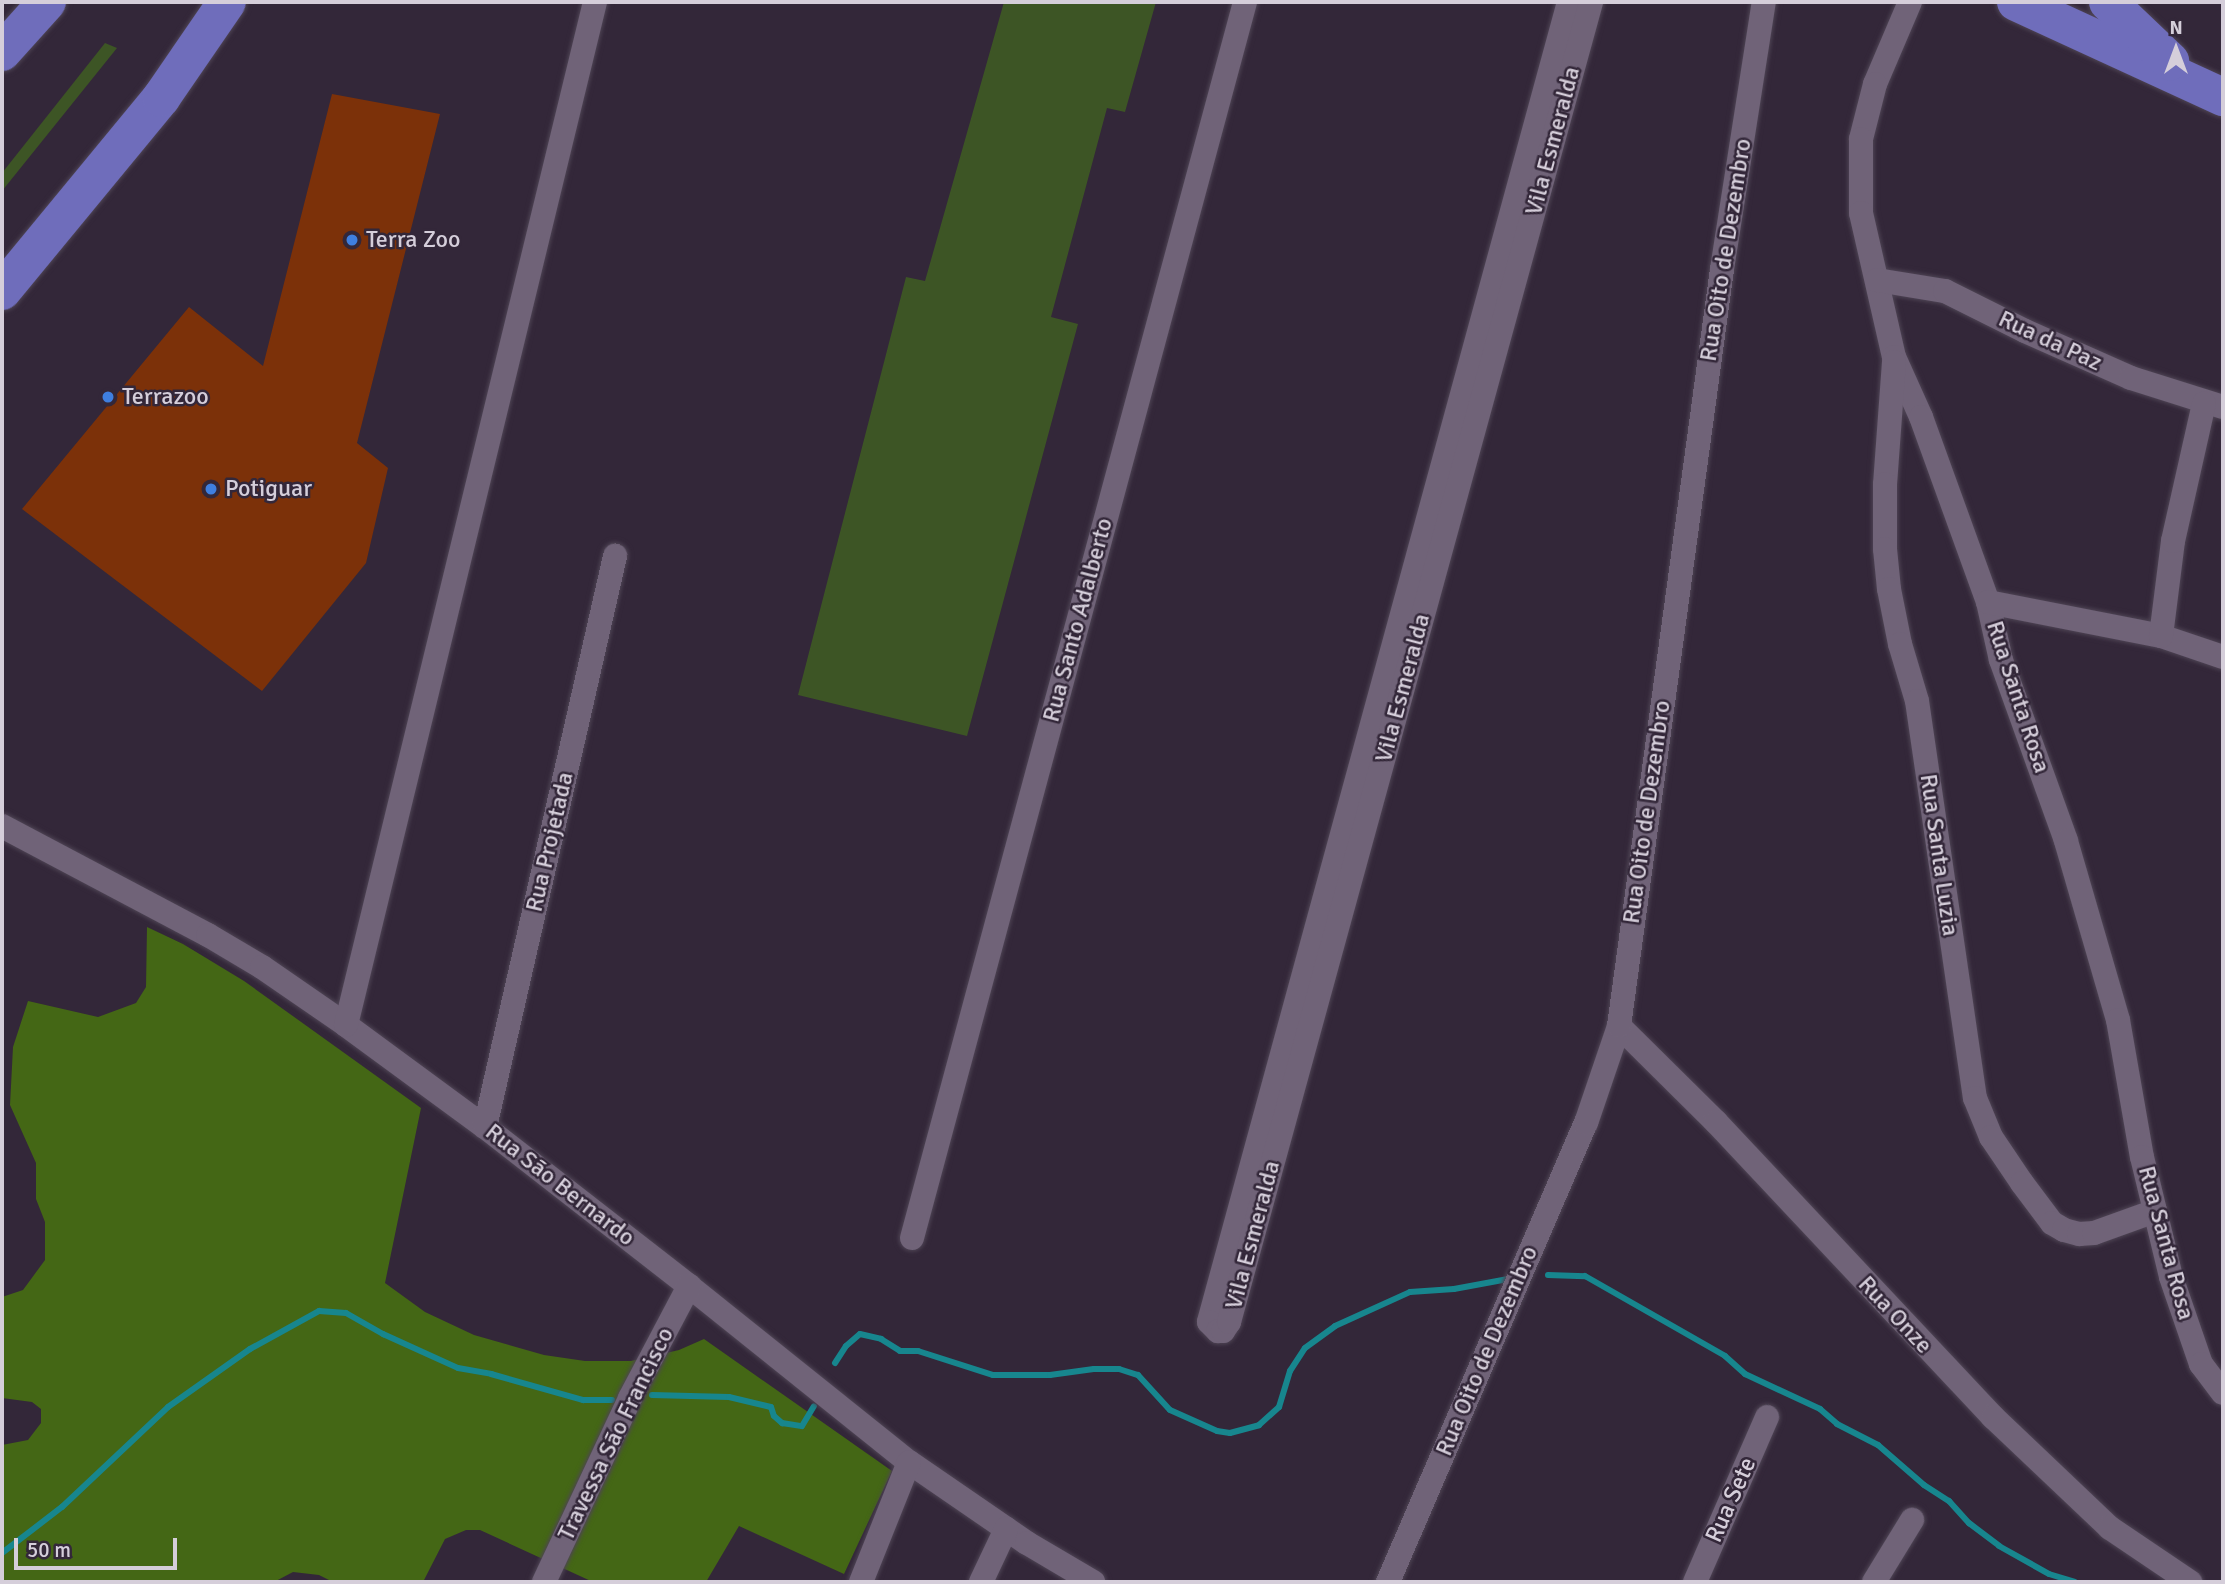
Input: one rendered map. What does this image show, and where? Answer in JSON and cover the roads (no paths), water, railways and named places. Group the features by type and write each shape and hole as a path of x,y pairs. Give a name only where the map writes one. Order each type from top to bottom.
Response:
{"main road":[{"path":"2,52 45,2"},
{"path":"2016,2 2208,90"},
{"path":"2108,2 2208,90"},
{"path":"2,291 161,98 227,6"}],"street":[{"path":"346,1025 566,110 595,2"},
{"name":"Rua Santo Adalberto","path":"912,1238 1245,2"},
{"name":"Vila Esmeralda","path":"1545,132 1569,2"},
{"name":"Vila Esmeralda","path":"1418,598 1209,1322 1218,1331 1223,1331 1229,1322 1418,598 1545,132 1591,2"},
{"name":"Rua Oito de Dezembro","path":"1388,1582 1586,1123 1619,1026 1720,283 1764,2"},
{"name":"Rua Santa Rosa","path":"1910,2 1875,84 1861,139 1861,213 1894,357 1921,417 1989,601 2001,660 2066,841 2118,1020 2142,1157 2171,1278 2202,1364 2223,1393"},
{"name":"Rua da Paz","path":"1877,279 1945,291 2025,331 2120,373 2214,405"},
{"name":"Rua Santa Luzia","path":"1894,357 1885,484 1889,589 1900,644 1917,701 1975,1098 1991,1138 2052,1223 2079,1234 2094,1233 2155,1211"},
{"path":"2161,636 2173,541 2214,405"},
{"name":"Rua Projetada","path":"485,1127 615,556"},
{"path":"1989,601 2161,636 2223,657"},
{"name":"Rua São Bernardo","path":"2,826 208,935 346,1025 485,1127 690,1286 909,1462 1006,1530 1093,1582"},
{"name":"Rua Onze","path":"1619,1026 1716,1122 1993,1418 2110,1528 2190,1582"},
{"name":"Travessa São Francisco","path":"544,1582 630,1398 690,1286"},
{"name":"Rua Sete","path":"1695,1582 1767,1418"},
{"path":"861,1582 909,1462"},
{"path":"1874,1582 1912,1520"},
{"path":"981,1582 1006,1530"}],"waterway":[{"path":"1548,1275 1585,1276 1725,1356 1745,1374 1820,1409 1837,1424 1878,1445 1924,1485 1949,1501 1969,1523 1999,1546 2049,1574 2075,1582"},
{"path":"835,1363 846,1346 860,1334 881,1339 900,1351 918,1351 993,1375 1050,1375 1094,1369 1119,1369 1138,1375 1170,1410 1217,1431 1230,1433 1259,1425 1279,1407 1290,1371 1305,1348 1335,1326 1410,1292 1454,1289 1508,1279"},
{"path":"2,1553 62,1507 168,1407 250,1349 319,1311 346,1313 383,1334 458,1368 491,1374 583,1400 612,1400"},
{"path":"652,1395 729,1397 771,1407 774,1416 782,1423 802,1426 814,1406"}],"place":[{"name":"Terra Zoo","path":"352,240"},
{"name":"Terrazoo","path":"108,397"},
{"name":"Potiguar","path":"211,489"}]}
